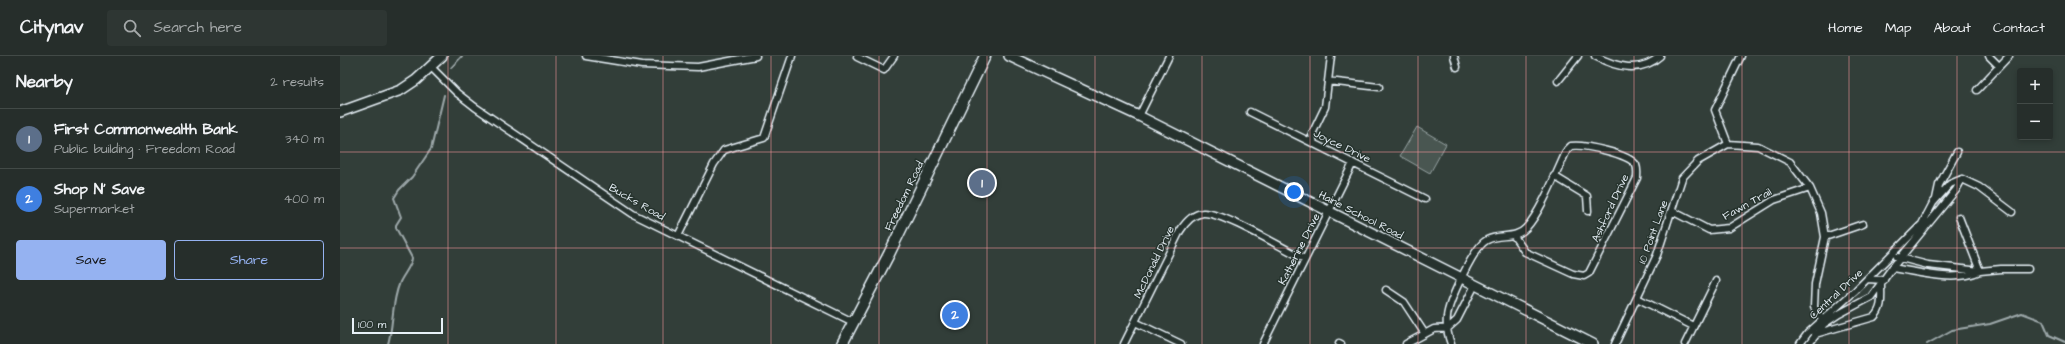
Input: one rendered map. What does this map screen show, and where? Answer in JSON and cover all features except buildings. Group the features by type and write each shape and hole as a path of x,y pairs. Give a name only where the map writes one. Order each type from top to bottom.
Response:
{"main road":[{"name":"Freedom Road","path":"842,344 889,254 985,56"}],"street":[{"path":"340,112 401,90 416,80 442,56"},
{"path":"586,56 642,65 698,67 756,56"},
{"path":"678,236 714,164 724,150 764,138 792,56"},
{"path":"857,57 884,70 894,56"},
{"name":"Haine School Road","path":"1009,56 1139,116 1593,344"},
{"path":"1139,116 1169,56"},
{"path":"1314,144 1312,134 1325,107 1331,56"},
{"path":"1454,56 1457,67"},
{"path":"1558,81 1578,56"},
{"path":"1595,56 1622,67 1630,68 1643,66 1660,56"},
{"path":"1742,56 1715,110 1728,144 1758,146 1790,162 1810,188 1821,213 1825,237 1815,284 1814,307 1823,322"},
{"path":"1989,56 1999,66"},
{"path":"1977,90 2009,56"},
{"name":"Bucks Road","path":"431,67 457,93 475,107 633,214 853,322"},
{"path":"1328,81 1379,87"},
{"name":"Joyce Drive","path":"1250,112 1425,199"},
{"name":"10 Point Lane","path":"1615,344 1657,256 1682,178 1698,161 1728,144"},
{"name":"Ashford Drive","path":"1576,145 1623,156 1636,165 1638,171 1637,178 1593,268 1584,276 1573,274 1525,252 1514,236 1522,232 1530,222 1567,150 1571,146 1576,145"},
{"name":"Central Drive","path":"1938,211 1936,200 1939,185 1957,152"},
{"name":"Katherine Drive","path":"1263,344 1353,163"},
{"path":"1554,176 1587,196 1588,211"},
{"path":"1962,179 1979,187 2012,212"},
{"name":"Central Drive","path":"1800,344 1808,333 1823,322 1925,221 1936,200 1950,184 1962,179"},
{"name":"Central Drive","path":"1809,344 1823,322 1871,297 1901,256 1962,179"},
{"name":"Fawn Trail","path":"1672,211 1709,230 1729,228 1774,200 1810,188"},
{"name":"McDonald Drive","path":"1124,344 1182,226 1199,214 1210,214 1223,218 1304,259"},
{"path":"1959,217 1980,271"},
{"path":"1825,237 1863,224"},
{"path":"1451,344 1447,316 1461,278 1473,254 1481,244 1494,237 1514,236"},
{"path":"1887,259 1901,256 1928,265 1980,271 2028,269"},
{"path":"1892,268 1959,277 1970,276 1980,271"},
{"path":"1867,279 1882,283"},
{"path":"1684,344 1716,281"},
{"name":"Central Drive","path":"1815,334 1874,317 1879,313 1881,307 1882,283"},
{"path":"1406,344 1434,329 1448,328 1457,320 1475,285"},
{"path":"1386,290 1404,302 1425,334"},
{"path":"1636,298 1693,326"},
{"path":"1135,322 1181,344"}],"shaded area":[{"path":"1417,127 1446,144 1430,173 1400,156"}],"waterway":[{"path":"451,68 462,56"},
{"path":"388,344 397,290 401,279 411,264 412,258 396,228 396,225 401,217 394,198 399,190 412,177 431,149 444,95"},
{"path":"1927,344 1952,330 1990,324 2022,313 2043,321 2049,335 2065,342"}],"place":[{"name":"First Commonwealth Bank","path":"982,183"},
{"name":"Shop N' Save","path":"955,315"}]}
